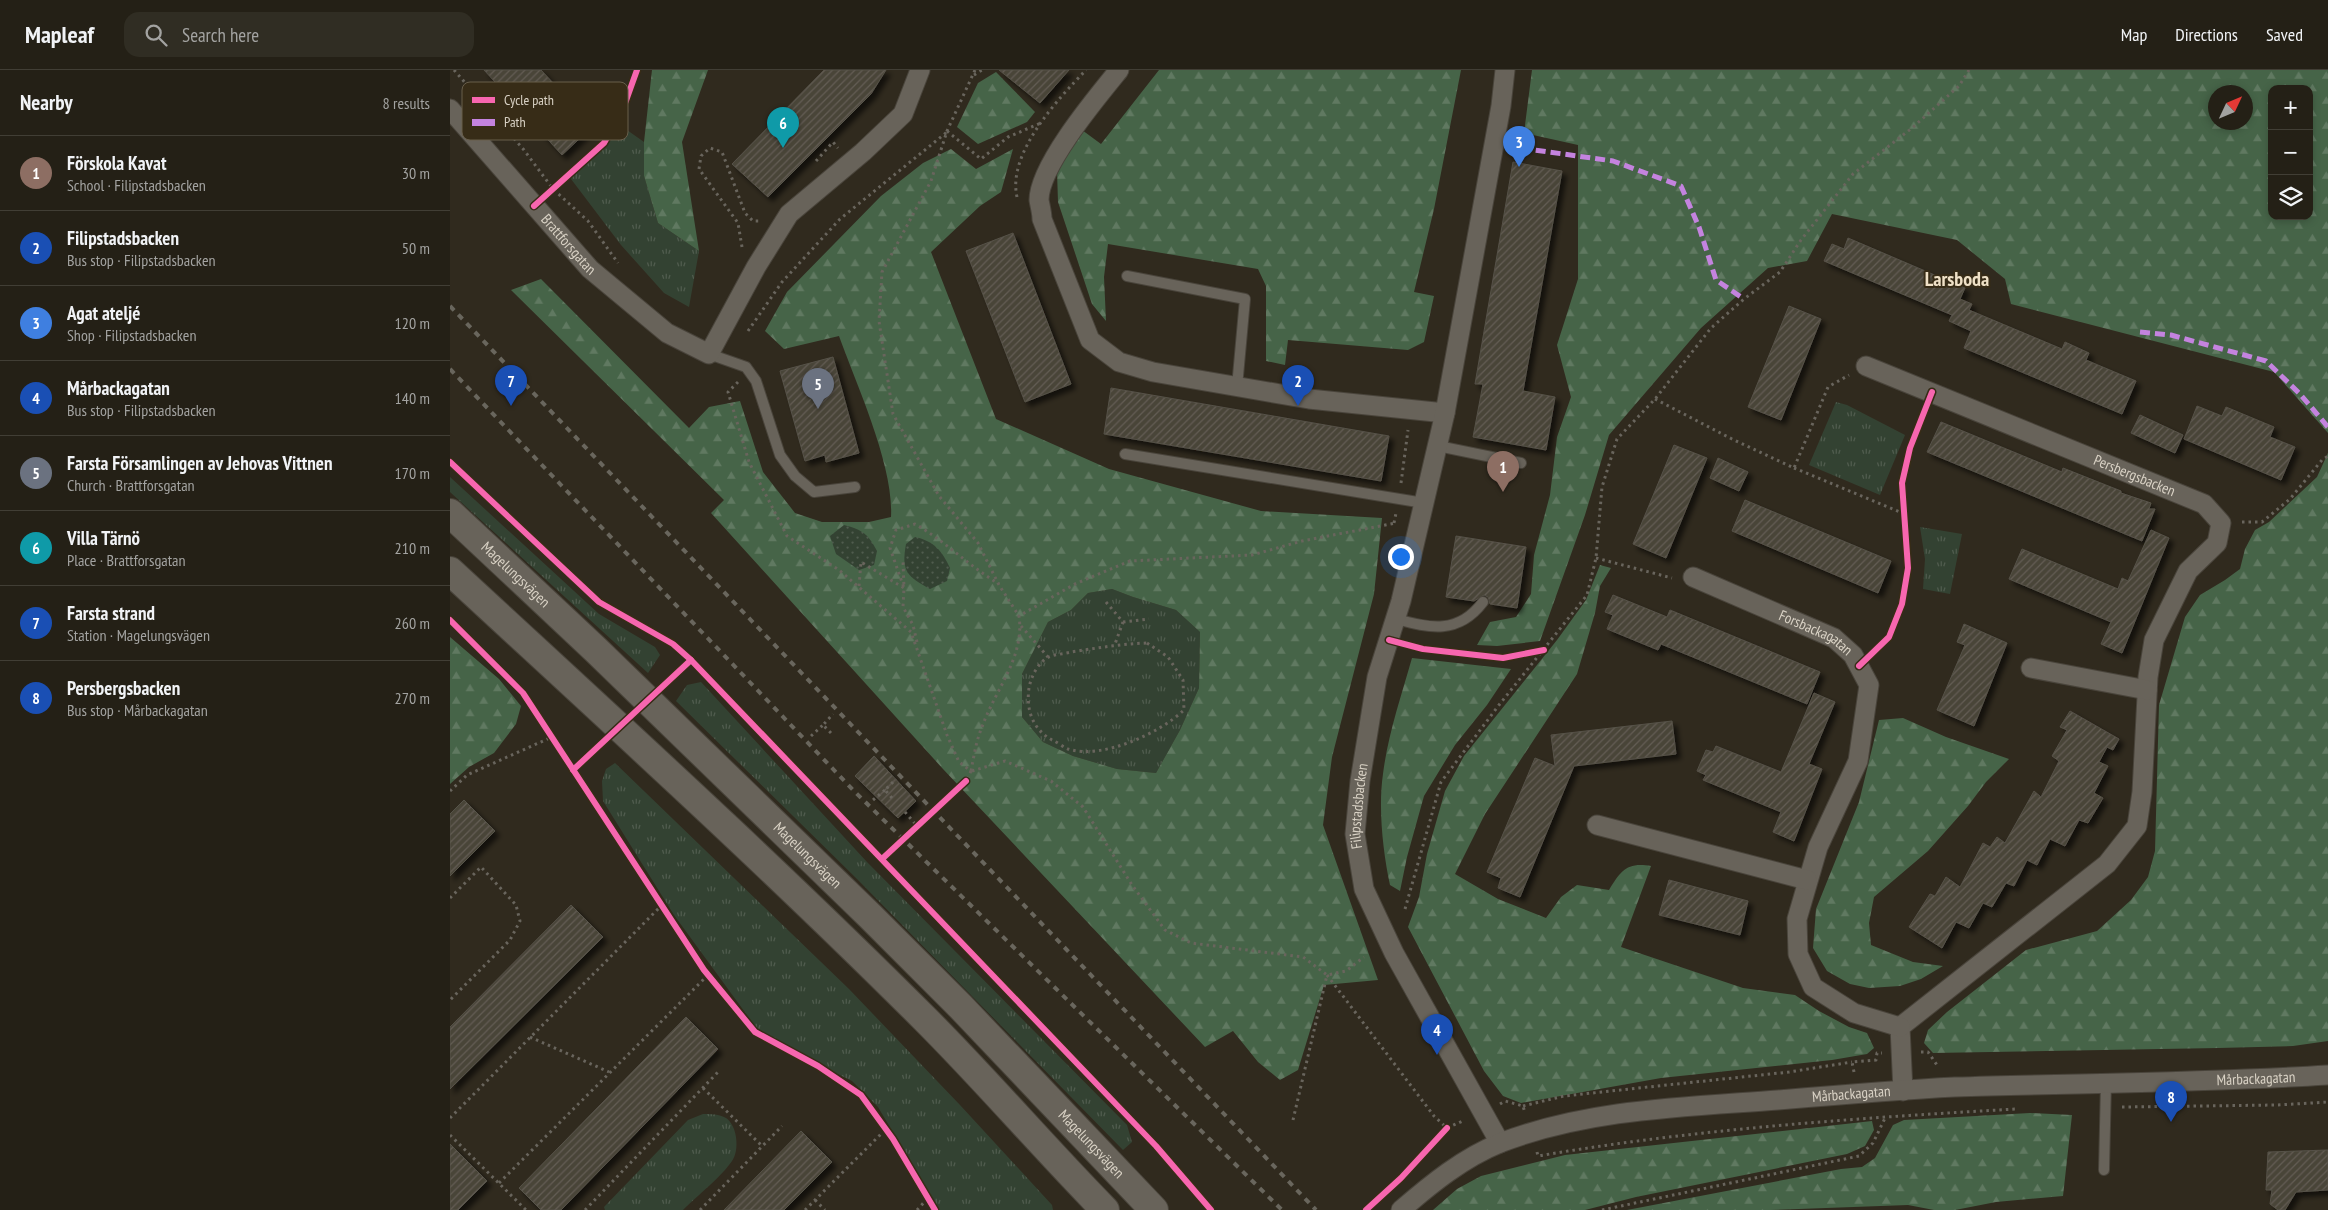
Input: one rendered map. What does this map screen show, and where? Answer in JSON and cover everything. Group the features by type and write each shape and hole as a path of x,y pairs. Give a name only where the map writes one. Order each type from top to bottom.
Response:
{"main road":[{"name":"Magelungsvägen","path":"450,513 596,650 870,916 960,1006 1154,1210"},
{"path":"450,571 696,797 833,928 928,1022 1105,1210"}],"street":[{"path":"709,354 756,267 789,214 863,152 904,114 920,70"},
{"path":"1119,70 1086,110 1050,164 1039,198 1042,219 1090,340 1119,362 1152,372 1309,399 1445,413"},
{"name":"Filipstadsbacken","path":"1500,1143 1394,953 1364,888 1355,834 1360,781 1377,676 1396,619 1445,413 1501,106 1505,70"},
{"name":"Brattforsgatan","path":"450,109 462,123"},
{"name":"Brattforsgatan","path":"477,140 590,269 667,333 709,354"},
{"name":"Persbergsbacken","path":"1866,366 2204,504 2221,522"},
{"path":"1903,1091 1900,1027 2107,864 2137,826 2142,792 2147,690 2154,640 2188,571 2217,543 2221,522"},
{"name":"Forsbackagatan","path":"1693,577 1834,638 1853,655 1869,685 1858,761 1818,847 1807,880 1797,919 1798,954 1813,987 1854,1013 1900,1027"},
{"path":"2031,668 2147,690"},
{"path":"1597,825 1807,880"},
{"name":"Mårbackagatan","path":"1402,1210 1462,1162 1500,1143 1563,1123 1610,1115 1704,1105 1903,1091 2106,1082 2250,1080 2328,1075"}],"lane":[{"path":"1127,276 1245,299 1237,387"},
{"name":"Brattforsgatan","path":"709,354 746,367"},
{"path":"746,367 756,381 780,456 795,476 814,492 855,486"},
{"path":"1438,446 1521,463"},
{"path":"1125,454 1424,503"},
{"path":"1396,619 1423,627 1452,626 1474,614 1482,602"},
{"path":"2104,1170 2106,1082"}],"path":[{"path":"454,70 464,82"},
{"path":"959,787 966,781 971,772 982,726 1016,654 1021,626 1019,616 999,585 978,543 940,496 893,414 879,321 882,272 931,181 947,131 975,70"},
{"path":"973,76 982,70"},
{"path":"1017,198 1015,190 1020,163 1041,123 1054,103 1086,70"},
{"path":"1405,909 1441,782 1499,705 1587,595 1596,558 1602,487 1617,439 1655,399 1712,328 1744,299 1780,272 1801,240 1853,174 1912,128 1959,86 1969,70"},
{"path":"947,131 981,159 1008,137 1041,123"},
{"path":"743,338 782,282 840,219 947,131"},
{"path":"515,140 588,221 620,266"},
{"path":"814,164 833,142 838,148 834,151"},
{"path":"741,250 743,244 738,223 699,169 701,156 710,148 722,152 745,212 753,221 762,222"},
{"path":"534,206 556,186"},
{"path":"1794,468 1828,387 1866,366"},
{"path":"746,367 741,380 728,392 749,462 766,499 787,536 839,570 911,632 947,735 959,762 971,772"},
{"path":"1655,399 1732,439 1794,468 1905,514"},
{"path":"1394,523 1409,433 1407,427"},
{"path":"2221,522 2262,522 2290,498 2322,460 2328,456"},
{"path":"1019,616 1075,584 1130,561 1252,556 1302,541 1394,523 1418,530"},
{"path":"904,588 890,548 896,530 915,524 932,534 979,572 999,585"},
{"path":"1596,558 1673,578 1693,577"},
{"path":"903,561 903,607 913,625 918,648"},
{"path":"859,587 861,562 904,588"},
{"path":"1106,602 1123,622"},
{"path":"1123,622 1149,619"},
{"path":"1115,644 1123,622"},
{"path":"1021,626 1048,657"},
{"path":"1147,643 1168,658 1183,680 1184,710 1171,723 1148,736 1118,746 1090,750 1069,749 1044,736 1033,722 1027,702 1031,676 1048,657 1115,644 1147,643"},
{"path":"1528,654 1544,650"},
{"path":"811,736 834,714"},
{"path":"823,725 831,733"},
{"path":"547,730 557,746"},
{"path":"450,791 467,775 552,737"},
{"path":"971,772 1005,761 1051,781 1077,801 1083,807 1132,885 1165,930 1191,943 1302,957 1327,975 1346,971 1364,957"},
{"path":"873,800 896,779"},
{"path":"885,790 892,798"},
{"path":"904,812 917,826"},
{"path":"910,832 924,819"},
{"path":"450,898 481,867 516,904 520,921 510,940 450,1000"},
{"path":"656,897 667,913"},
{"path":"450,1118 662,905"},
{"path":"499,1183 706,973 714,982"},
{"path":"1293,1120 1327,975"},
{"path":"530,1037 609,1072"},
{"path":"1928,1052 1937,1065 1944,1066"},
{"path":"1523,1106 1564,1096 1789,1072 1852,1062"},
{"path":"585,1210 719,1071"},
{"path":"703,1088 762,1146"},
{"path":"1500,1097 1505,1101"},
{"path":"1602,1210 1859,1156 1874,1143 1886,1116"},
{"path":"805,1210 888,1132 881,1122"},
{"path":"700,1210 782,1126"},
{"path":"1441,1135 1447,1128"},
{"path":"450,1135 526,1210"},
{"path":"917,1210 930,1201 923,1190"},
{"path":"815,1200 825,1210"}],"green space":[{"path":"652,70 708,70 682,142 699,251 658,223 644,176 644,142"},
{"path":"1159,70 1461,70 1434,209 1414,292 1434,296 1424,342 1408,350 1288,340 1285,365 1266,361 1266,286 1258,269 1108,244 1104,277 1106,321 1092,304 1058,202 1057,171 1082,130 1101,144"},
{"path":"1532,70 2328,70 2328,433 2274,372 2011,304 2005,279 1957,240 1832,214 1807,261 1768,268 1701,328 1609,435 1585,515 1540,641 1497,646 1477,645 1490,622 1516,617 1531,594 1534,555 1550,495 1557,437 1571,397 1557,345 1578,279 1578,145 1524,133"},
{"path":"996,72 1035,112 1027,122 978,144 957,127 978,83"},
{"path":"628,131 644,142 644,176 658,223 699,251 689,307 664,293 621,245 568,175 606,140 628,140"},
{"path":"951,149 976,169 1013,149 1001,192 980,206 931,252 996,419 1109,469 1261,511 1382,518 1374,594 1332,757 1323,825 1378,980 1324,985 1298,1070 1280,1080 1258,1062 1233,1031 1205,1047 943,769 711,513 724,500 511,290 541,279 689,428 709,407 740,401 763,472 795,513 822,522 869,522 891,517 887,474 881,451 839,336 784,349 765,331 787,292 881,196 923,163","holes":["1112,589 1176,610 1200,632 1199,688 1180,730 1156,773 1117,769 1073,756 1043,742 1022,717 1022,674 1048,622 1071,610 1088,593"]},
{"path":"1836,402 1847,405 1905,435 1880,495 1809,465"},
{"path":"2328,453 2328,1041 2293,1046 1933,1053 1924,1043 1928,1030 1947,1012 2026,950 2097,931 2131,900 2148,877 2155,851 2159,705 2185,617 2200,595 2240,569 2245,549 2255,530 2269,522 2317,477"},
{"path":"450,477 599,614 655,647 660,655 648,673 450,492"},
{"path":"844,525 860,531 871,540 877,551 874,565 859,570 836,554 830,536"},
{"path":"1920,527 1962,534 1950,594 1923,589 1925,559"},
{"path":"915,537 932,544 944,557 950,568 947,581 930,589 908,572 904,561 906,544"},
{"path":"1600,565 1611,568 1600,586 1595,613 1577,674 1485,814 1455,874 1498,899 1546,918 1561,897 1577,885 1609,890 1625,869 1636,865 1651,866 1621,947 1743,988 1795,995 1819,1011 1849,1027 1867,1033 1874,1048 1867,1054 1832,1060 1661,1078 1521,1103 1503,1096 1484,1071 1408,927 1419,897 1427,854 1445,791 1464,756 1557,640 1586,600"},
{"path":"1112,589 1176,610 1200,632 1199,688 1180,730 1156,773 1117,769 1073,756 1043,742 1022,717 1022,674 1048,622 1071,610 1088,593"},
{"path":"450,637 499,679 521,706 516,724 494,753 469,767 450,784"},
{"path":"1412,658 1511,669 1487,705 1455,745 1424,796 1407,857 1400,891 1390,885 1387,872 1383,844 1381,801 1385,759 1391,730"},
{"path":"701,682 867,862 1127,1125 1132,1142 1123,1150 857,879 676,701 687,685"},
{"path":"1903,718 1946,737 2009,759 1986,782 1968,806 1928,851 1874,897 1869,923 1871,945 1913,962 1943,966 1921,979 1900,986 1869,988 1850,984 1827,971 1813,948 1816,909 1859,802 1879,720"},
{"path":"615,763 849,989 960,1105 1052,1205 1053,1210 939,1210 878,1107 852,1081 774,1043 755,1026 674,915 603,801 602,781 606,769"},
{"path":"2030,1113 2072,1115 2063,1196 1996,1202 1955,1210 1934,1210 1908,1205 1770,1210 1627,1210 1841,1169 1862,1167 1875,1158 1893,1125 1904,1120"},
{"path":"703,1114 718,1115 726,1118 730,1121 735,1132 737,1144 732,1161 716,1179 683,1210 605,1210 604,1207 688,1120"},
{"path":"1872,1121 1874,1130 1865,1146 1847,1154 1636,1197 1585,1210 1433,1210 1457,1189 1481,1176 1565,1155"}],"building":[{"path":"484,70 541,70 552,82 495,82"},
{"path":"824,70 886,70 871,94 768,197 732,164"},
{"path":"999,70 1069,70 1040,103"},
{"path":"548,140 578,140 562,155"},
{"path":"1513,162 1562,171 1523,391 1555,397 1546,450 1473,437 1483,384 1475,384"},
{"path":"1013,233 1071,384 1025,402 966,251"},
{"path":"1848,238 1965,288 1960,299 1972,304 1969,310 2062,349 2065,342 2089,353 2086,360 2136,381 2122,414 1964,348 1971,331 1949,321 1952,315 1824,261 1832,244 1844,249"},
{"path":"1789,306 1821,319 1781,420 1748,407"},
{"path":"833,357 859,453 826,462 825,455 805,461 780,371"},
{"path":"1111,388 1389,436 1381,481 1104,434"},
{"path":"2197,406 2222,416 2226,407 2274,427 2270,437 2295,447 2281,480 2184,439"},
{"path":"2140,415 2183,435 2175,453 2131,433"},
{"path":"1941,422 2062,472 2063,468 2121,491 2121,493 2151,503 2149,509 2155,509 2142,541 1927,452"},
{"path":"1674,445 1707,458 1666,558 1633,544"},
{"path":"1718,458 1748,472 1739,491 1710,478"},
{"path":"1745,500 1891,561 1878,593 1732,531"},
{"path":"2151,530 2169,538 2122,653 2101,644 2111,622 2009,579 2022,549 2118,589 2122,578 2128,581"},
{"path":"1456,536 1526,547 1517,608 1490,604 1488,597 1484,595 1474,601 1446,597"},
{"path":"1613,595 1667,617 1670,610 1820,672 1807,704 1661,644 1658,650 1607,629 1613,615 1605,612"},
{"path":"1964,624 2007,643 1974,726 1937,710 1965,645 1957,642"},
{"path":"1814,693 1835,702 1809,764 1822,769 1794,841 1773,832 1781,812 1703,780 1706,775 1697,771 1706,750 1713,752 1716,746 1781,772"},
{"path":"2070,711 2119,739 2113,750 2107,747 2099,762 2108,766 2094,793 2103,798 2088,823 2079,820 2065,846 2050,839 2037,865 2027,860 2014,886 2006,883 1992,907 1983,903 1969,928 1956,922 1942,948 1909,927 1930,894 1935,896 1946,877 1960,887 1983,843 1990,847 1997,837 2005,843 2034,791 2041,797 2059,761 2052,756 2067,730 2060,727"},
{"path":"1672,721 1676,754 1574,766 1520,897 1498,888 1501,878 1487,872 1535,758 1555,766 1551,735"},
{"path":"874,756 916,801 898,818 855,776"},
{"path":"464,800 495,831 450,876 450,814"},
{"path":"1669,880 1748,901 1740,935 1659,915"},
{"path":"571,905 603,937 450,1089 450,1027"},
{"path":"686,1017 718,1049 561,1210 541,1210 519,1188"},
{"path":"801,1131 832,1162 784,1210 724,1210"},
{"path":"450,1144 487,1181 458,1210 450,1210"},
{"path":"2328,1150 2328,1190 2296,1192 2285,1210 2278,1210 2270,1204 2272,1190 2266,1190 2268,1152"}],"railway":[{"path":"450,306 1316,1210"},
{"path":"450,369 854,791 1282,1210"}],"marked path":[{"path":"1506,146 1613,161 1681,186 1699,227 1716,280 1744,299"},
{"path":"2140,332 2171,335 2266,361 2300,394 2328,427"}],"cycle path":[{"path":"628,95 637,70"},
{"path":"534,206 606,140"},
{"path":"1859,666 1889,637 1902,604 1908,568 1902,483 1910,448 1932,392"},
{"path":"450,462 599,602 673,644 691,660 1156,1146 1211,1210"},
{"path":"450,620 523,693 704,970 755,1032 818,1066 861,1095 893,1139 935,1210"},
{"path":"1389,640 1423,649 1503,658 1544,650"},
{"path":"573,770 691,660"},
{"path":"882,859 966,781"},
{"path":"1366,1210 1401,1178 1447,1128"}],"place":[{"name":"Villa Tärnö","path":"783,148"},
{"name":"Agat ateljé","path":"1519,167"},
{"name":"Farsta strand","path":"511,406"},
{"name":"Filipstadsbacken","path":"1298,406"},
{"name":"Farsta Församlingen av Jehovas Vittnen","path":"818,409"},
{"name":"Förskola Kavat","path":"1503,492"},
{"name":"Mårbackagatan","path":"1437,1055"},
{"name":"Persbergsbacken","path":"2171,1122"}],"district":[{"name":"Larsboda","path":"1957,279"}]}
